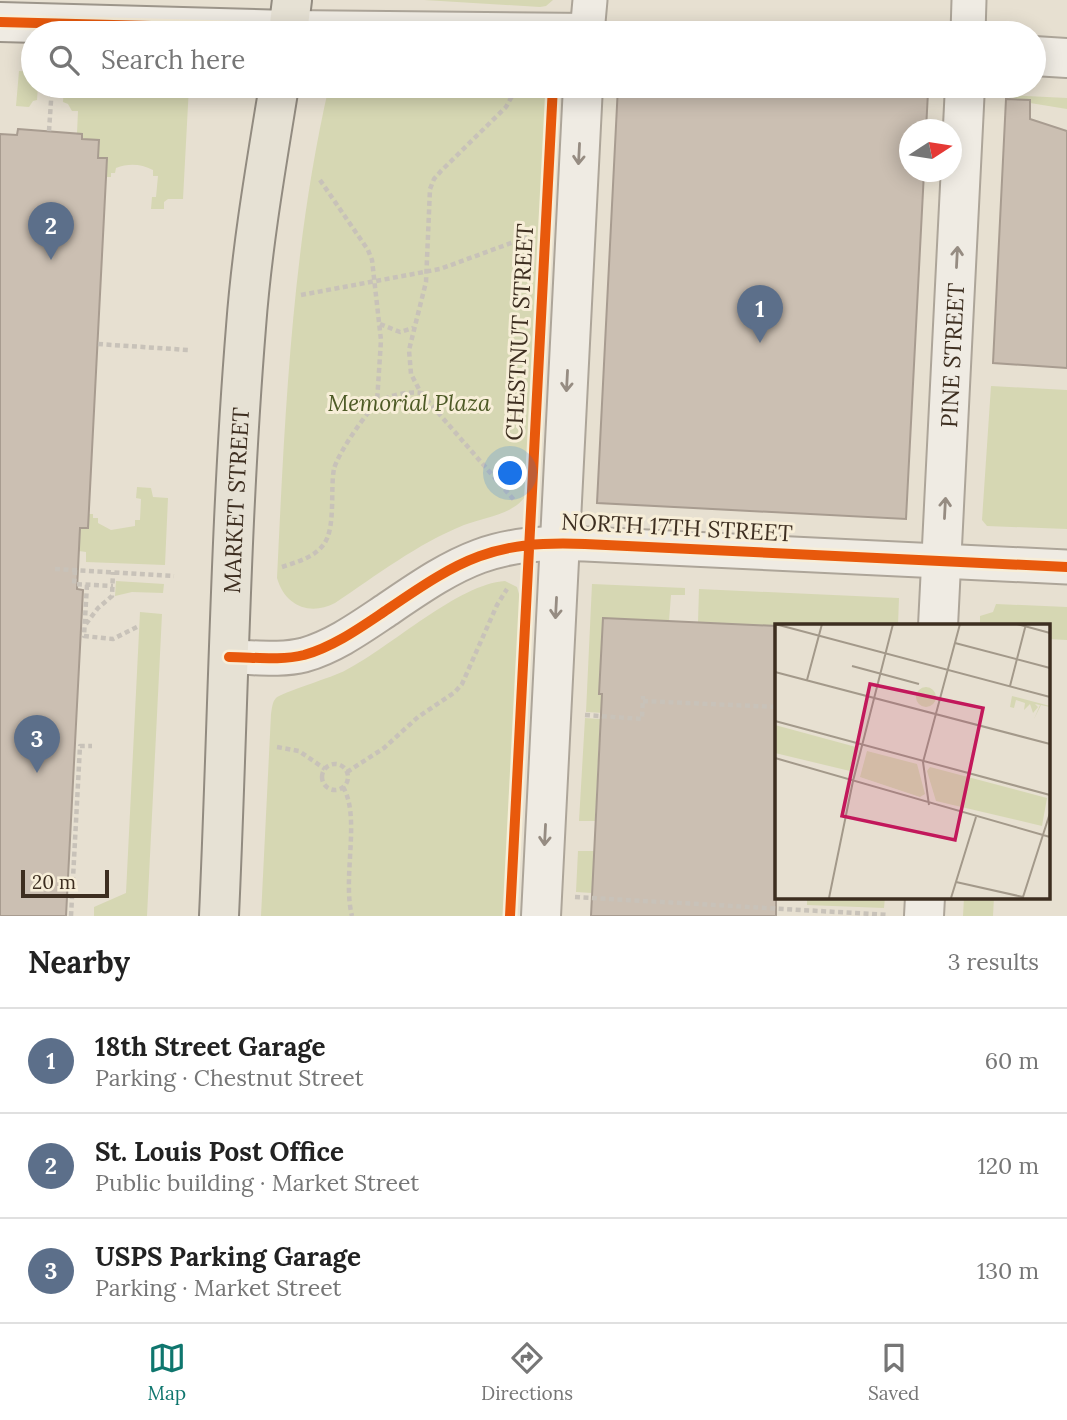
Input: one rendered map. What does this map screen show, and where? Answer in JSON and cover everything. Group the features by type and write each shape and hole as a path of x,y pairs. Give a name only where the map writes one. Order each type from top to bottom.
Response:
{"main road":[{"name":"MARKET STREET","path":"219,916 246,326 254,246 277,98"}],"street":[{"path":"589,21 590,0"},
{"path":"968,21 969,0"},
{"path":"0,22 21,22"},
{"path":"1046,57 1067,58"},
{"path":"556,906 558,543 582,98"},
{"name":"PINE STREET","path":"939,624 964,98"},
{"name":"NORTH 17TH STREET","path":"229,657 288,658 311,652 340,639 459,563 507,547 558,543 1067,567"},
{"path":"906,915 924,898"}],"path":[{"path":"49,131 50,98"},
{"path":"511,98 506,107 434,179 429,199 424,296 409,350 411,373 421,393 514,500"},
{"path":"282,567 310,556 325,543 330,527 335,465 349,439 377,402 381,358 380,324 368,250 320,180"},
{"path":"301,295 427,272 539,233"},
{"path":"380,324 400,332 414,328"},
{"path":"98,344 188,350"},
{"path":"377,402 405,393 421,393"},
{"path":"55,569 174,576"},
{"path":"75,570 74,584 113,586"},
{"path":"85,627 98,608 112,596 113,572"},
{"path":"87,584 84,636 113,639 137,627"},
{"path":"347,772 455,692 467,675 507,589"},
{"path":"580,715 642,719 643,698 775,707"},
{"path":"71,916 80,746 92,746"},
{"path":"277,747 299,751 325,769"},
{"path":"337,764 347,772 348,780 343,787 331,789 325,784 325,769 337,764"},
{"path":"343,787 349,796 351,813 348,883 352,916"},
{"path":"556,906 906,915"}],"green space":[{"path":"424,0 553,0 540,7"},
{"path":"21,71 21,98 37,100 29,107 16,106"},
{"path":"63,98 188,98 183,199 168,199 164,202 164,209 151,209 152,197 156,197 158,176 153,176 153,170 144,166 121,166 116,168 115,173 111,173 111,177 106,177 107,159 98,158 99,140 82,139 82,134 77,133 78,111 72,111 68,104 63,102"},
{"name":"Memorial Plaza","path":"326,98 547,98 526,495 521,502 506,511 464,525 430,541 335,603 317,609 292,602 277,578 292,330 316,147"},
{"path":"1067,98 1067,109 1030,103 1030,100 1006,99"},
{"path":"991,386 1067,390 1067,529 987,526 982,520"},
{"path":"137,487 151,488 153,497 168,498 165,565 86,562 86,552 79,551 80,528 88,528 89,514 93,514 93,518 98,518 98,523 111,530 135,526 135,520 140,520 141,499 136,498"},
{"path":"116,581 164,584 163,593 132,592 115,596"},
{"path":"505,581 517,587 521,601 505,916 261,916 271,714 275,700 287,692 331,677 364,660 446,604 467,593"},
{"path":"592,584 685,588 685,595 671,595 669,621 603,618 599,694 640,696 639,715 586,712"},
{"path":"699,589 899,598 898,624 775,626 698,622"},
{"path":"996,604 1067,607 1067,640 1050,639 1050,624 980,624 980,616 993,612"},
{"path":"140,612 162,614 147,916 94,916 94,907 126,893"},
{"path":"585,718 600,719 595,821 579,821"},
{"path":"578,851 594,851 592,893 576,892"},
{"path":"807,898 885,898 884,908 807,905"},
{"path":"964,898 994,898 993,916 963,916"}],"building":[{"path":"617,98 928,98 927,119 899,119 899,182 923,182 906,519 597,503"},
{"path":"1006,99 1030,100 1030,119 1067,131 1067,368 993,363"},
{"path":"18,129 82,134 82,139 99,140 98,158 107,158 88,528 80,528 77,589 83,590 66,916 0,916 0,134 17,135"},
{"path":"603,618 775,626 776,916 591,916 602,694 599,694"}],"cycle path":[{"path":"0,22 21,23"},
{"name":"CHESTNUT STREET","path":"510,916 552,98"},
{"path":"229,657 286,658 326,647 458,565 479,556 526,545 585,544 1067,567"}],"place":[{"name":"St. Louis Post Office","path":"51,260"},
{"name":"18th Street Garage","path":"760,343"},
{"name":"USPS Parking Garage","path":"37,773"}]}
